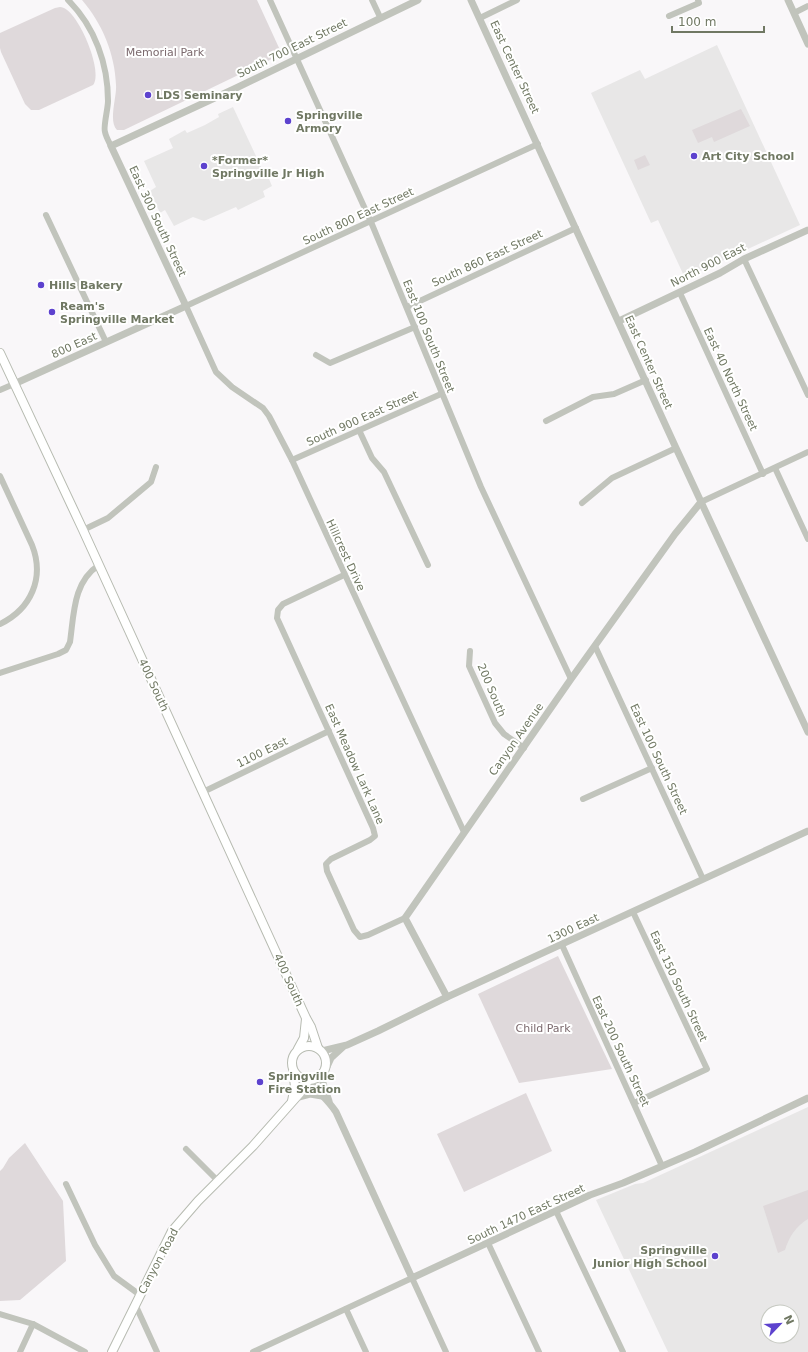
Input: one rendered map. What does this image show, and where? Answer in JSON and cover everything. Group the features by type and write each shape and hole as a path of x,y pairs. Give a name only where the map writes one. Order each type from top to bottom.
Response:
{"main road":[{"name":"400 South","path":"0,353 83,530 311,1027 320,1050"},
{"name":"400 South","path":"298,1049 304,1038 306,1018"},
{"path":"293,1071 299,1078 309,1081 315,1080 324,1072 326,1061 320,1050 309,1046 298,1049 291,1062 295,1086 294,1099"},
{"name":"Canyon Road","path":"112,1352 172,1231 198,1201 253,1146 309,1081"}],"street":[{"path":"68,0 87,23 94,36 103,60 108,97 104,131 111,146"},
{"name":"East 100 South Street","path":"270,0 371,222 407,307 441,394 481,487 571,679"},
{"path":"372,0 380,17"},
{"name":"South 700 East Street","path":"111,146 418,0"},
{"name":"East Center Street","path":"471,0 808,732"},
{"path":"480,18 518,0"},
{"path":"788,0 808,44"},
{"path":"668,16 699,1"},
{"path":"794,13 808,6"},
{"name":"South 800 East Street","path":"186,306 538,144"},
{"name":"East 300 South Street","path":"111,146 186,306"},
{"path":"46,214 106,342"},
{"name":"South 860 East Street","path":"407,307 576,228"},
{"name":"North 900 East","path":"619,321 680,293 744,259 808,230"},
{"path":"744,259 808,395"},
{"name":"East 40 North Street","path":"680,293 763,474"},
{"name":"800 East","path":"14,384 186,306"},
{"name":"Hillcrest Drive","path":"186,306 216,372 232,387 263,408 269,416 292,460 464,832"},
{"path":"316,355 330,363 415,327"},
{"path":"546,421 593,397 614,394 646,380"},
{"path":"0,390 14,384"},
{"name":"South 900 East Street","path":"292,460 441,394"},
{"path":"359,430 372,458 384,472 428,566"},
{"path":"582,502 612,478 676,448"},
{"path":"701,502 808,452"},
{"path":"83,530 108,518 151,482 156,467"},
{"path":"775,468 808,539"},
{"path":"0,476 36,554 37,571 36,585 20,612 0,624"},
{"name":"Canyon Avenue","path":"405,918 571,679 675,534 701,502"},
{"path":"0,673 66,650 70,642 79,589 89,573 99,565"},
{"name":"East Meadow Lark Lane","path":"344,574 283,604 278,610 278,618 376,836 331,859 326,864 327,871 354,930 360,937 368,935 405,918"},
{"name":"East 100 South Street","path":"595,646 703,880"},
{"name":"200 South","path":"470,651 469,666 495,723 504,734 524,748"},
{"name":"1100 East","path":"203,792 329,731"},
{"path":"583,799 652,768"},
{"name":"1300 East","path":"320,1050 346,1045 808,831"},
{"name":"East 150 South Street","path":"633,912 707,1069 634,1103"},
{"path":"405,918 447,997"},
{"name":"East 200 South Street","path":"562,945 662,1166"},
{"name":"1300 East","path":"324,1072 331,1058 346,1045"},
{"path":"324,1072 322,1078 330,1103 336,1112 446,1352"},
{"path":"309,1081 330,1103"},
{"path":"294,1099 310,1094 322,1096"},
{"name":"South 1470 East Street","path":"253,1352 488,1244 590,1195 623,1183 705,1147 808,1098"},
{"path":"186,1149 218,1181"},
{"path":"66,1184 95,1245 114,1276 140,1295"},
{"path":"556,1211 623,1352"},
{"path":"488,1244 539,1352"},
{"path":"135,1304 157,1352"},
{"path":"346,1309 366,1352"},
{"path":"0,1314 33,1324 85,1352"},
{"path":"20,1352 33,1324"}],"shaded area":[{"name":"Art City School","path":"717,45 800,225 685,278 658,220 651,223 591,93 640,70 645,79"},
{"name":"*Former* Springville Jr High","path":"233,107 264,173 266,172 272,186 263,191 265,197 238,210 236,207 204,221 193,217 174,226 165,210 160,213 150,191 156,187 144,161 173,148 169,139 185,130 187,133 205,125 219,117 218,114"},
{"name":"Springville Junior High School","path":"808,1107 808,1352 668,1352 596,1200 635,1184 643,1183"}],"green space":[{"name":"Memorial Park","path":"82,0 257,0 280,50 278,56 124,130 117,130 113,121 116,85 113,62 106,40 96,19"},
{"path":"60,7 67,10 74,17 81,28 92,55 95,67 95,78 93,85 39,110 31,110 25,104 1,52 0,33"},
{"path":"741,109 750,126 714,142 712,137 698,143 692,130"},
{"path":"645,155 650,165 638,170 634,160"},
{"name":"Child Park","path":"558,956 612,1069 519,1083 478,994"},
{"path":"526,1093 552,1151 464,1192 437,1134"},
{"path":"25,1143 63,1201 66,1261 20,1300 0,1301 0,1171 9,1158"},
{"path":"808,1190 808,1219 794,1232 785,1250 778,1253 763,1206"}],"place":[{"name":"LDS Seminary","path":"148,95"},
{"name":"Springville Armory","path":"288,121"},
{"name":"Art City School","path":"694,156"},
{"name":"*Former* Springville Jr High","path":"204,166"},
{"name":"Hills Bakery","path":"41,285"},
{"name":"Ream's Springville Market","path":"52,312"},
{"name":"Springville Fire Station","path":"260,1082"},
{"name":"Springville Junior High School","path":"715,1256"}]}
